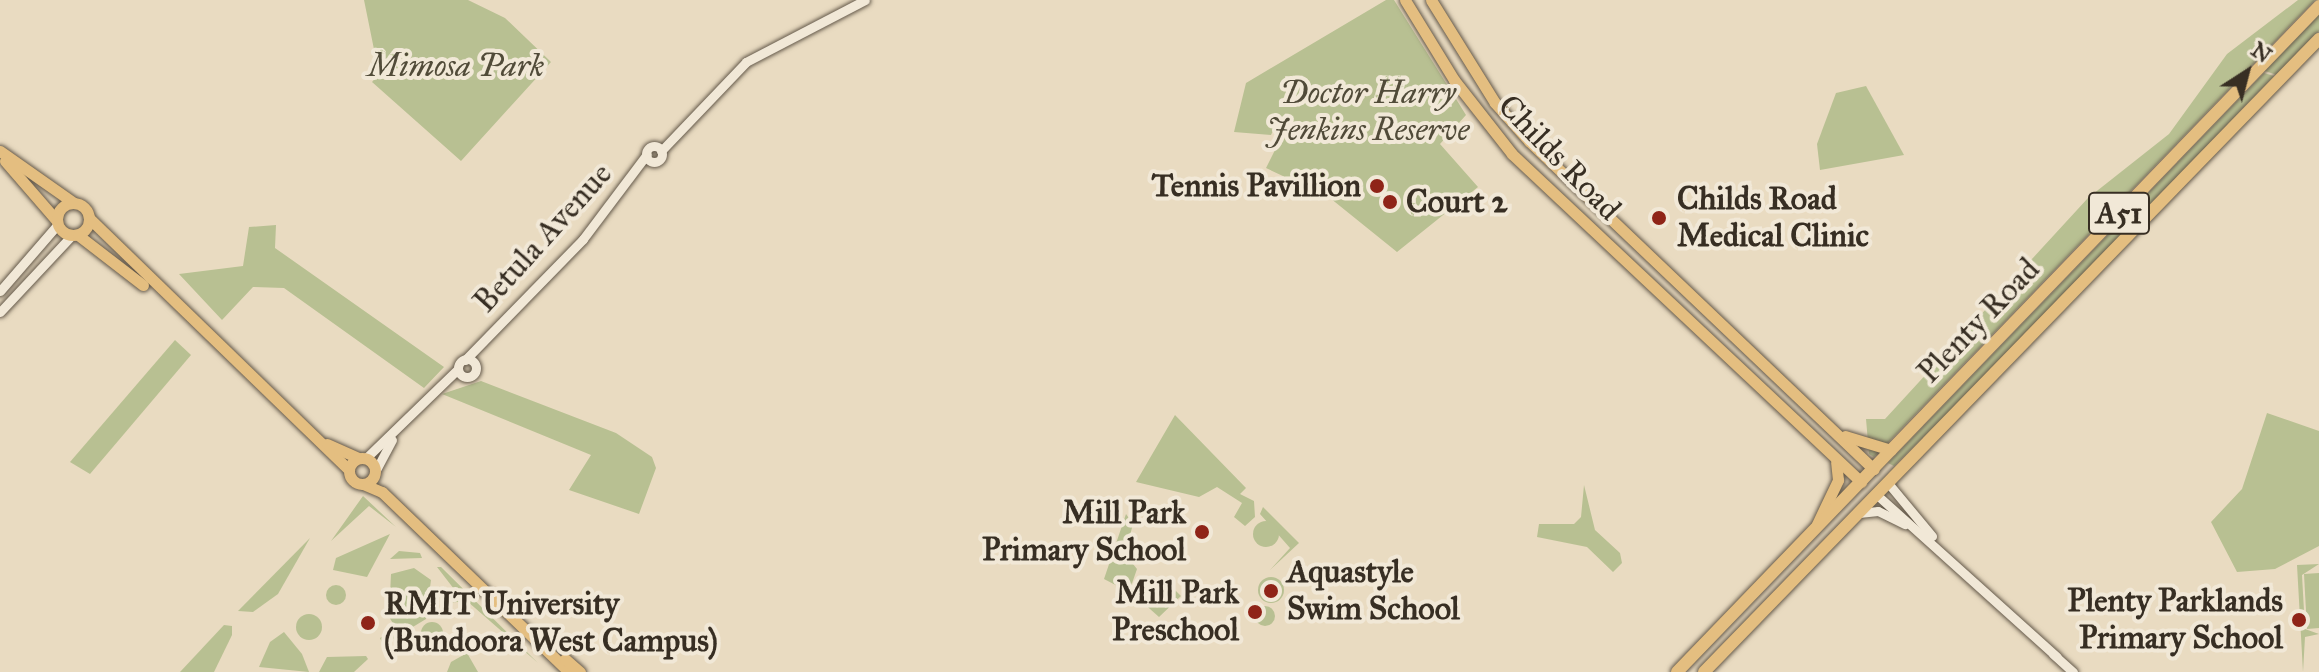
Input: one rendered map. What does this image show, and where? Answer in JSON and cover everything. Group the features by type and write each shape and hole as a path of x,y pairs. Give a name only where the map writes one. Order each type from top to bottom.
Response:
{"highway":[{"name":"Plenty Road","path":"1677,672 2319,6"},
{"name":"Plenty Road","path":"1704,672 2319,39"},
{"name":"Childs Road","path":"1874,469 1888,483"},
{"name":"Childs Road","path":"1861,482 1877,495"}],"main road":[{"name":"Childs Road","path":"1405,0 1484,122 1579,219 1836,462 1861,482"},
{"name":"Childs Road","path":"1431,0 1495,103 1564,174 1874,469"},
{"path":"0,154 74,203 204,331 326,444 363,484 403,512 569,672"},
{"path":"0,154 58,222 204,331"},
{"path":"1546,187 1564,174"},
{"path":"1563,203 1559,188 1564,174"},
{"path":"58,222 74,203"},
{"path":"1579,219 1607,215"},
{"path":"75,235 89,218"},
{"path":"1809,436 1820,434 1826,424 1870,449 1891,450"},
{"path":"326,444 362,458 376,471 403,512"},
{"path":"349,470 362,458"},
{"path":"1811,535 1838,480 1836,462"},
{"path":"363,484 376,471"},
{"path":"515,619 580,672"}],"street":[{"name":"Betula Avenue","path":"442,388 466,377 470,362 486,341 638,170 758,53 865,0"},
{"path":"15,296 2,289 58,222"},
{"path":"0,312 75,235"},
{"name":"Betula Avenue","path":"362,458 394,437 458,369 470,362"},
{"path":"458,369 466,377"},
{"name":"Betula Avenue","path":"376,471 394,437"},
{"path":"1888,483 1954,560"},
{"path":"1877,495 1954,560 2073,672"},
{"path":"1859,513 1878,511 1918,531"}],"green space":[{"name":"Mimosa Park","path":"364,0 468,0 505,18 551,62 461,161 372,82 379,74"},
{"name":"Doctor Harry Jenkins Reserve","path":"1386,0 1394,0 1466,115 1440,144 1478,187 1397,252 1330,198 1266,168 1289,122 1279,118 1271,135 1234,132 1246,83"},
{"path":"2298,0 2315,0 1874,457 1869,454 1866,419 1885,419 2088,198 2169,134 2227,54"},
{"path":"2319,15 2319,31 2277,75 2265,71"},
{"path":"2264,73 2274,76 1987,374 1894,466 1888,463"},
{"path":"1866,86 1904,155 1820,170 1817,144 1836,93"},
{"path":"276,225 275,248 444,367 424,388 284,288 253,287 222,320 179,274 243,266 249,227"},
{"path":"175,340 191,355 90,474 70,462"},
{"path":"481,381 616,433 652,457 656,468 639,514 569,490 591,455 442,394"},
{"path":"2267,413 2319,431 2319,546 2275,569 2237,572 2211,522 2242,489"},
{"path":"1175,415 1246,488 1240,494 1254,501 1255,517 1245,526 1234,517 1242,503 1217,487 1199,497 1136,482"},
{"path":"1584,485 1595,530 1620,553 1622,563 1613,572 1587,547 1537,537 1539,524 1574,524 1581,517"},
{"path":"363,496 396,527 369,506 331,541"},
{"path":"1263,507 1299,543 1270,570 1290,548 1260,514"},
{"path":"1126,514 1133,524 1125,554 1137,569 1129,592 1104,579"},
{"path":"1266,521 1275,525 1279,534 1275,543 1266,547 1257,543 1253,534 1257,525"},
{"path":"390,534 367,577 333,570 336,558"},
{"path":"310,538 278,594 253,612 238,611"},
{"path":"399,551 420,553 422,558 390,559"},
{"path":"2319,564 2302,575 2305,629 2319,634 2305,637 2303,672 2297,565"},
{"path":"437,567 441,567 538,663 467,601 447,603 454,589"},
{"path":"414,568 431,580 426,619 383,645 380,638 396,628 389,617 391,574"},
{"path":"2319,573 2319,628 2307,629 2304,574"},
{"name":"Aquastyle Swim School","path":"1271,577 1280,581 1284,590 1280,599 1271,603 1262,599 1258,590 1262,581"},
{"path":"1133,584 1171,601 1175,590 1181,596 1159,617 1132,593"},
{"path":"336,585 343,588 346,595 343,602 336,605 329,602 326,595 329,588"},
{"path":"1265,606 1272,609 1275,616 1272,623 1265,626 1258,623 1255,616 1258,609"},
{"path":"309,614 318,618 322,627 318,636 309,640 300,636 296,627 300,618"},
{"path":"432,622 440,625 443,633 440,641 432,644 424,641 421,633 424,625"},
{"path":"224,625 232,626 232,635 214,672 180,672"},
{"path":"284,632 302,654 309,672 259,667 270,642"},
{"path":"467,653 478,672 447,672 451,662"},
{"path":"366,656 368,659 354,672 319,672 327,657"}],"place":[{"name":"Tennis Pavillion","path":"1377,186"},
{"name":"Court 2","path":"1390,202"},
{"name":"Childs Road Medical Clinic","path":"1659,218"},
{"name":"Mill Park Primary School","path":"1202,532"},
{"name":"Aquastyle Swim School","path":"1271,591"},
{"name":"Mill Park Preschool","path":"1255,612"},
{"name":"Plenty Parklands Primary School","path":"2299,620"},
{"name":"RMIT University (Bundoora West Campus)","path":"368,623"}]}
